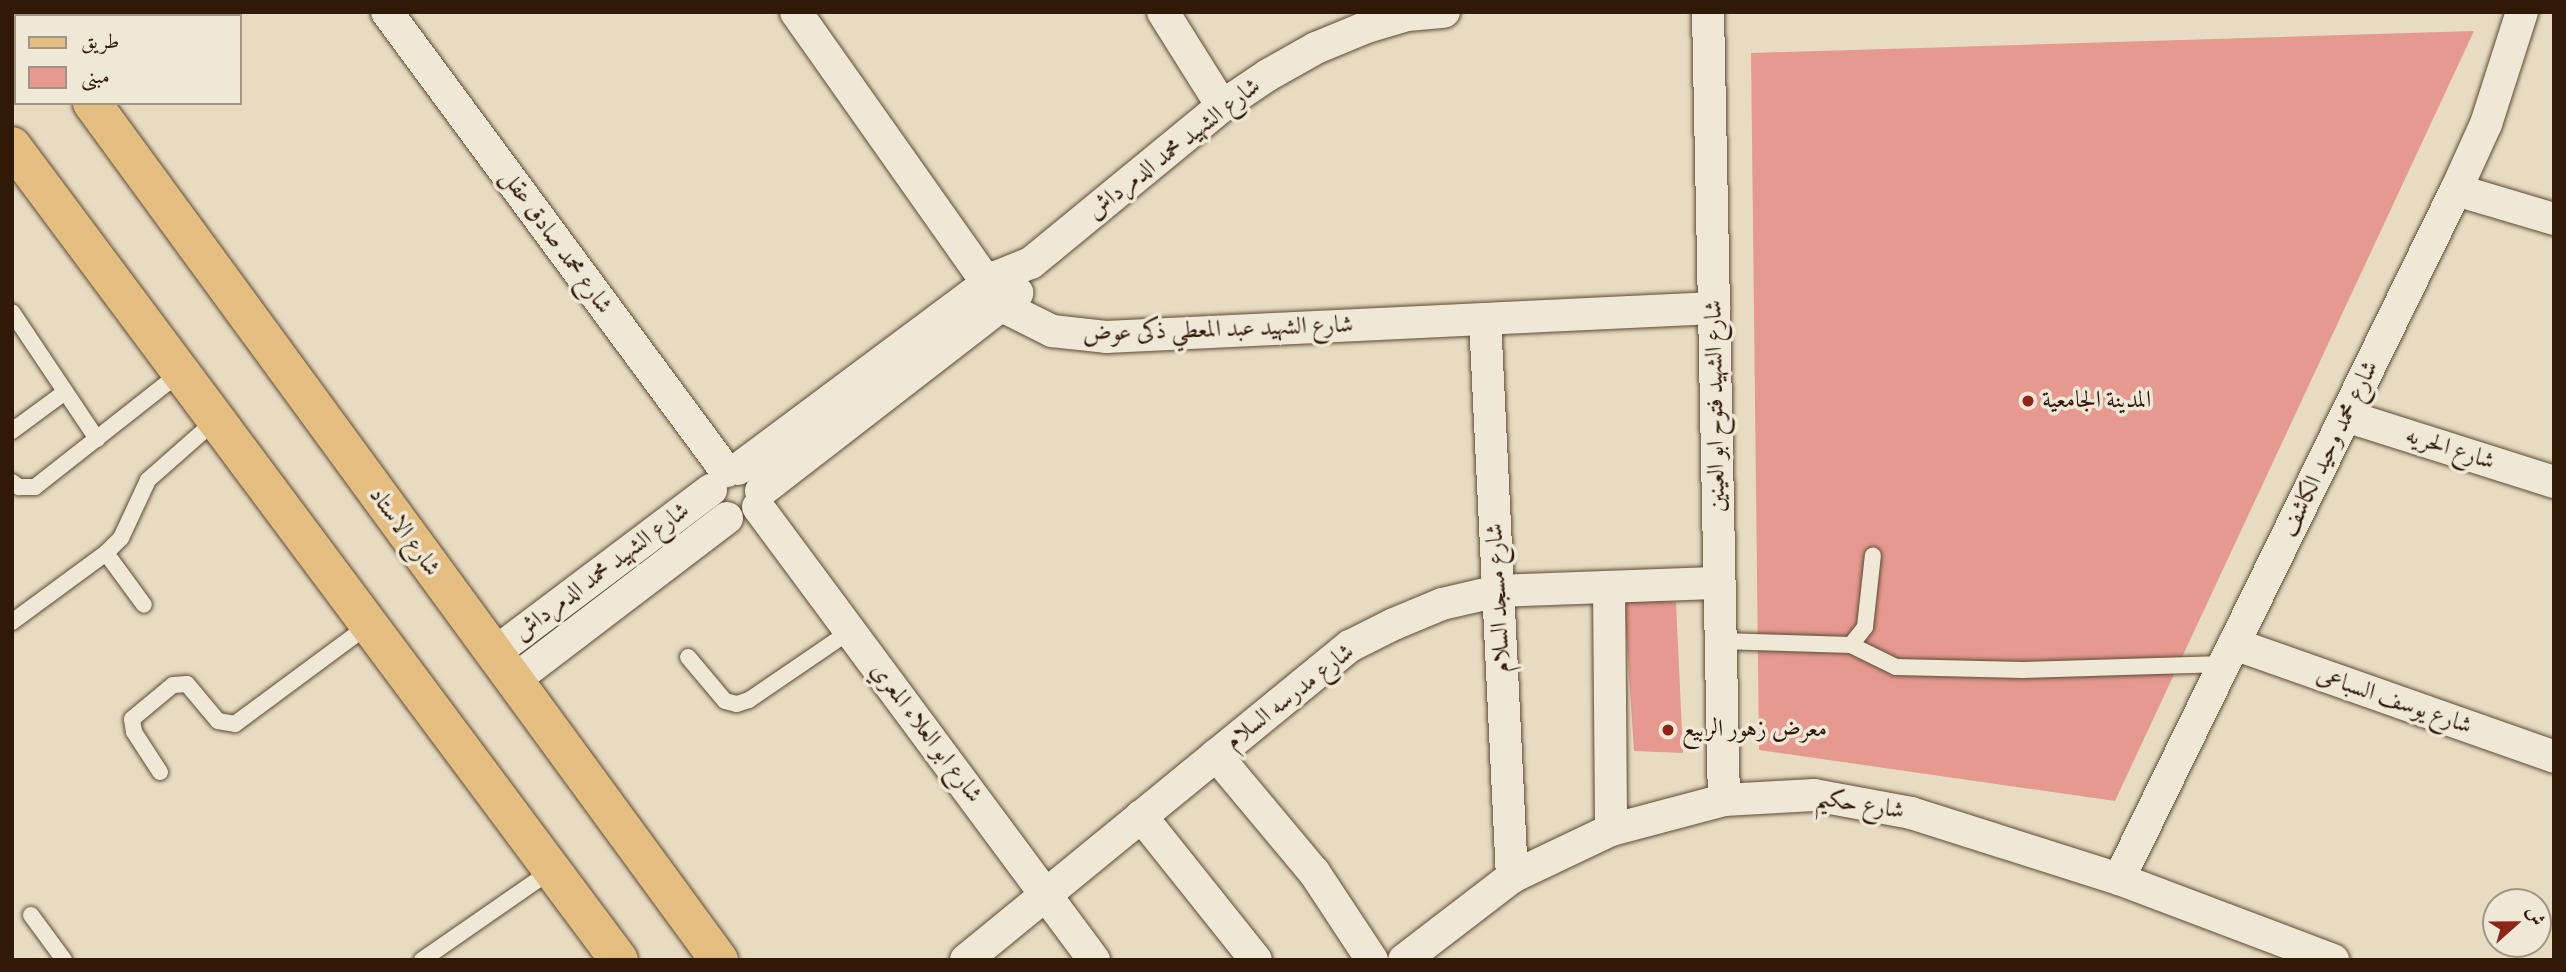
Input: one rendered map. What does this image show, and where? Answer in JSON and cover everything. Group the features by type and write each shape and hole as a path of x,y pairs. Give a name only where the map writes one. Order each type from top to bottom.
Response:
{"main road":[{"name":"شارع الاستاد","path":"93,105 719,960"},
{"path":"12,146 619,960"}],"street":[{"name":"شارع محمد صادق عقل","path":"387,12 725,477"},
{"name":"شارع الشهيد عبد المعطي ذكى عوض","path":"796,12 995,296 1052,331 1106,337 1714,307"},
{"path":"1163,12 1222,106"},
{"name":"شارع الشهيد محمد الدمرداش","path":"503,667 725,477 995,296 1021,288 1031,263 1222,106 1316,48 1407,14 1444,12"},
{"name":"شارع الشهيد فتوح ابو العينين","path":"1708,12 1724,800"},
{"name":"شارع محمد وحيد الكاشف","path":"2119,879 2456,190 2486,124 2522,12"},
{"path":"2456,190 2554,219"},
{"name":"شارع الشهيد محمد الدمرداش","path":"759,499 995,296"},
{"name":"شارع مسجد السلام","path":"1485,319 1512,877"},
{"name":"شارع الحريه","path":"2346,416 2554,482"},
{"path":"753,476 759,499 745,518 727,518 714,507 725,477 753,476"},
{"name":"شارع ابو العلاء المعري","path":"759,499 850,631 1094,960"},
{"name":"شارع الشهيد محمد الدمرداش","path":"503,667 727,518"},
{"name":"شارع مدرسه السلام","path":"966,960 1350,646 1441,604 1498,590 1719,583"},
{"path":"1609,587 1611,830"},
{"name":"شارع يوسف السباعى","path":"2229,654 2554,757"},
{"path":"1216,755 1314,872 1372,960"},
{"name":"شارع حكيم","path":"1404,960 1437,950 1512,877 1611,830 1724,800 1814,795 1911,813 2119,879 2333,960"},
{"path":"1141,816 1256,960"}],"lane":[{"path":"12,312 97,439"},
{"path":"12,482 19,487 35,487 180,373"},
{"path":"12,431 65,392"},
{"path":"12,622 106,553 121,538 155,471 216,421"},
{"path":"106,553 144,605"},
{"path":"1851,645 1865,627 1873,555"},
{"path":"160,772 134,732 132,719 173,685 187,684 218,721 234,724 369,625"},
{"path":"688,657 725,701 737,704 749,701 850,631"},
{"path":"1721,641 1851,645 1896,667 2023,670 2229,654"},
{"path":"422,960 552,870"},
{"path":"31,915 64,960"}],"building":[{"name":"المدينة الجامعية","path":"2474,31 2115,801 1759,750 1751,53"},
{"path":"1624,599 1676,602 1683,753 1634,751"}],"place":[{"name":"المدينة الجامعية","path":"2028,401"},
{"name":"معرض زهور الربيع","path":"1668,730"}]}
